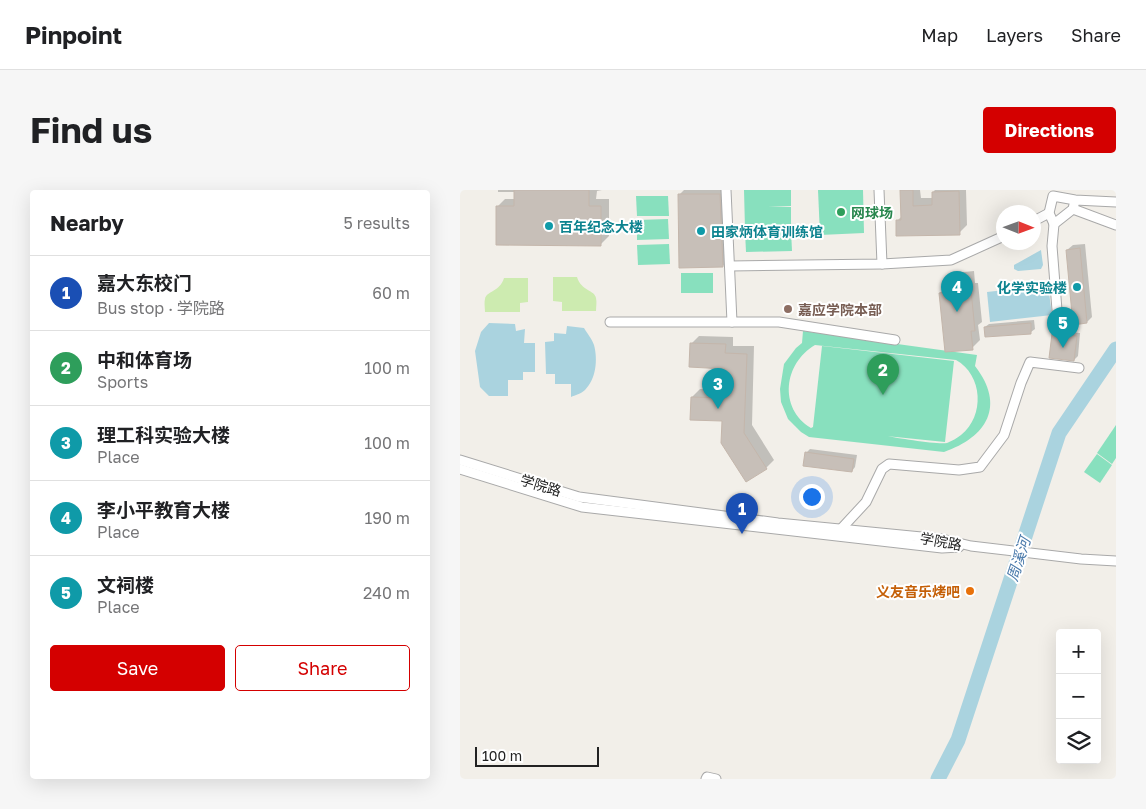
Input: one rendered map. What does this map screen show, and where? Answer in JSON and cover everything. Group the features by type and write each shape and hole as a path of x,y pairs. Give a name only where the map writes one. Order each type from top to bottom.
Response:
{"street":[{"path":"726,190 732,322"},
{"path":"879,190 882,264"},
{"path":"1044,190 1052,196 1074,204 1116,225"},
{"path":"1052,196 1049,213 1054,224 1052,246 1057,310"},
{"path":"1054,224 1074,204 1116,202"},
{"path":"1041,217 1049,213"},
{"path":"730,266 882,264 951,260 996,240"},
{"path":"610,322 779,322 895,340"},
{"path":"841,529 866,502 882,469 889,464 958,470 980,466 1004,435 1020,383 1030,362 1079,368"},
{"name":"学院路","path":"460,460 579,496 778,523 942,540 971,546"},
{"name":"学院路","path":"460,469 582,507 942,548 971,546"},
{"path":"971,546 1081,559 1116,561"},
{"path":"706,779 707,776 716,779"}],"green space":[{"path":"744,190 791,190 791,206 768,207 791,207 791,227 745,229"},
{"name":"网球场","path":"818,190 863,190 864,233 820,235"},
{"path":"636,196 668,196 669,216 637,216"},
{"path":"668,219 669,239 637,240 637,220"},
{"path":"791,230 792,251 746,252 745,231"},
{"path":"669,244 670,264 638,265 637,245"},
{"path":"681,273 713,273 713,293 681,293"},
{"path":"553,277 577,277 585,288 595,295 596,311 562,311 562,302 553,301"},
{"path":"504,278 528,278 528,302 520,303 520,312 485,312 486,296 502,283"},
{"path":"803,331 977,355 975,366 989,394 990,407 987,418 981,429 971,438 959,446 944,452 809,437 788,419 781,402 780,389 784,364 802,343","holes":["815,345 956,360 972,375 978,396 977,407 969,427 961,435 947,443 886,436 945,442 954,361 822,346 813,427 811,428 800,419 793,409 790,398 791,374 805,353"]},
{"path":"1116,425 1116,458 1112,464 1097,453"},
{"path":"1097,454 1112,465 1100,483 1084,472"}],"water":[{"path":"1041,250 1043,265 1041,269 1018,271 1014,269 1014,265"},
{"path":"1048,285 1052,315 990,322 987,292"},
{"path":"489,323 515,324 516,331 525,329 524,343 535,343 535,372 523,372 523,380 508,380 508,396 489,396 480,387 475,351 481,332"},
{"path":"567,326 584,328 593,343 596,357 594,375 589,386 571,397 571,384 555,384 555,374 546,374 545,342 554,341 554,333 566,334"}],"building":[{"name":"百年纪念大楼","path":"514,190 589,190 589,206 601,206 601,246 496,245 496,206 514,206"},
{"path":"900,190 913,190 913,206 932,205 932,192 959,191 960,235 896,236 896,220 901,220"},
{"name":"田家炳体育训练馆","path":"678,194 720,194 723,267 679,268"},
{"name":"化学实验楼","path":"1080,248 1087,323 1073,325 1066,250"},
{"path":"966,278 967,290 971,290 975,331 971,331 973,350 945,352 939,293 946,292 945,280"},
{"path":"1031,323 1031,334 985,337 984,327"},
{"path":"1052,334 1077,336 1074,361 1049,358"},
{"path":"690,343 726,344 725,353 747,354 744,433 767,469 746,482 721,443 722,421 690,420 691,397 724,398 725,369 689,367"},
{"path":"805,452 854,459 852,472 803,466"}],"waterway":[{"name":"周溪河","path":"938,779 958,740 1059,433 1116,349"}],"place":[{"name":"网球场","path":"841,212"},
{"name":"百年纪念大楼","path":"549,226"},
{"name":"田家炳体育训练馆","path":"701,231"},
{"name":"化学实验楼","path":"1077,287"},
{"name":"嘉应学院本部","path":"788,309"},
{"name":"李小平教育大楼","path":"957,312"},
{"name":"文祠楼","path":"1063,348"},
{"name":"中和体育场","path":"883,395"},
{"name":"理工科实验大楼","path":"718,409"},
{"name":"嘉大东校门","path":"742,534"},
{"name":"义友音乐烤吧","path":"970,591"}]}
